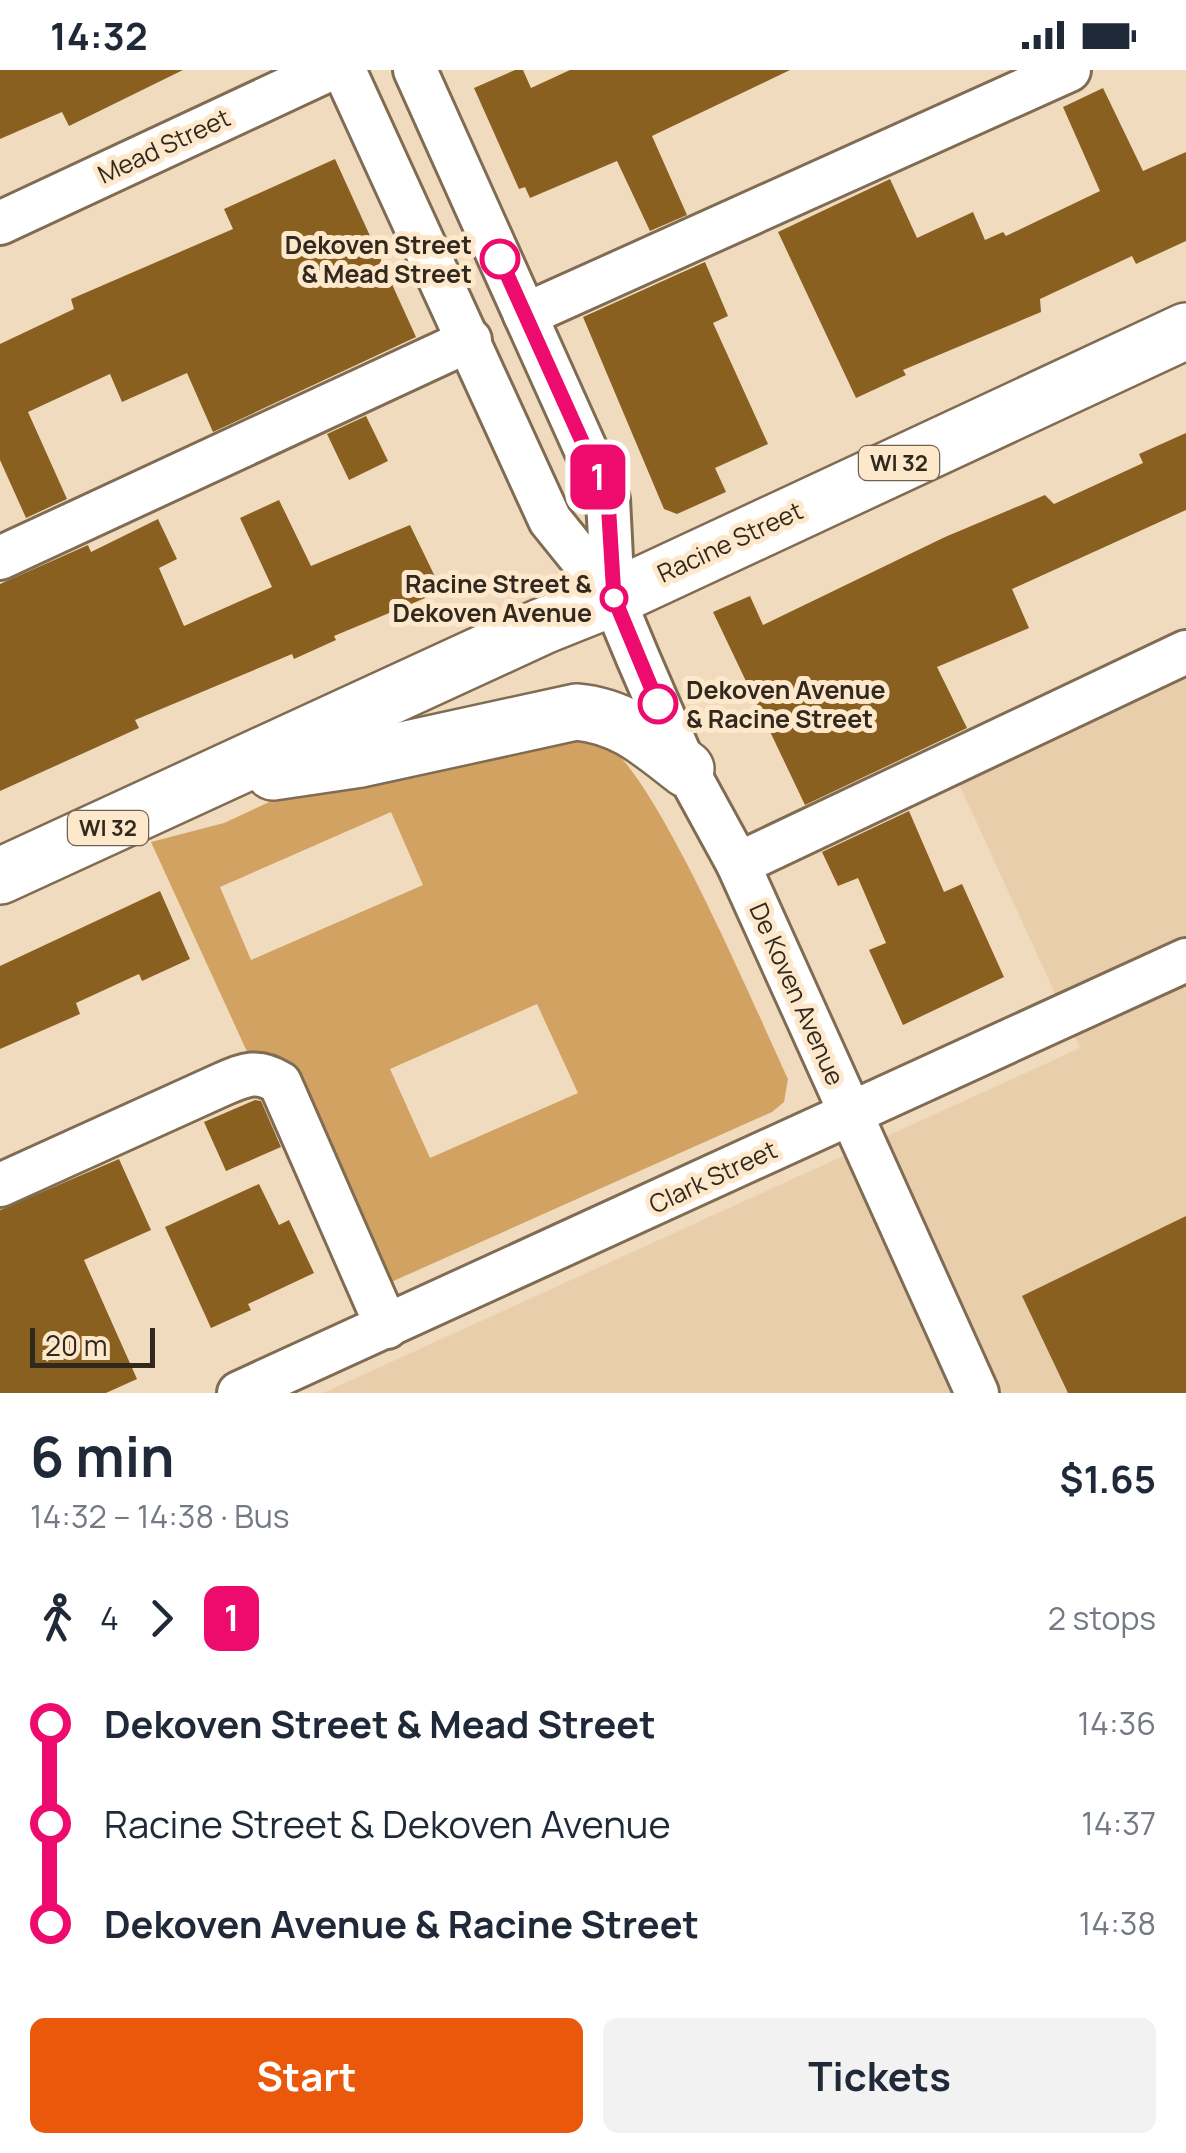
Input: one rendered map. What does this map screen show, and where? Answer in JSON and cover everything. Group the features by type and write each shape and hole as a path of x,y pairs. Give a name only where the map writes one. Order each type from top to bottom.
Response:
{"main road":[{"name":"Racine Street","path":"0,876 542,626 614,598 1186,331"},
{"path":"215,780 360,759 576,712 604,714 630,726 686,769"}],"street":[{"name":"Mead Street","path":"0,223 328,70"},
{"name":"De Koven Avenue","path":"344,70 550,520 614,598 686,769 738,864 977,1393"},
{"name":"De Koven Avenue","path":"415,70 608,499 614,598"},
{"path":"525,315 1068,70"},
{"path":"0,558 470,340"},
{"path":"738,864 1186,652"},
{"name":"Clark Street","path":"239,1393 1186,960"},
{"path":"0,1185 249,1073 265,1074 280,1083 387,1327"}],"shaded area":[{"path":"1186,665 1186,1393 323,1393 1080,1048 954,773"},
{"path":"523,734 599,740 621,757 674,839 788,1079 784,1102 772,1112 380,1287 284,1064 271,1056 249,1056 151,842 224,823 280,797","holes":["391,812 423,885 251,960 220,887","537,1004 578,1093 430,1158 390,1069"]}],"building":[{"path":"0,70 183,70 69,126 62,112 0,139"},
{"path":"523,70 531,88 570,70 790,70 652,136 687,215 650,231 617,161 530,198 525,187 519,189 474,88"},
{"path":"1103,88 1143,171 1186,152 1186,241 1136,264 1132,256 1040,299 1041,312 903,370 906,375 856,398 778,232 890,179 917,238 973,212 985,240 1003,232 1006,236 1100,191 1063,107"},
{"path":"335,159 416,337 213,432 187,373 122,402 110,374 28,412 67,499 26,518 0,460 0,344 74,309 71,299 233,229 224,209"},
{"path":"705,262 728,316 713,323 768,444 715,468 726,492 677,514 664,509 583,317"},
{"path":"366,416 388,461 349,480 327,434"},
{"path":"1186,433 1186,510 1012,589 1029,628 937,667 967,728 805,805 713,612 750,596 763,625 945,537 1045,495 1054,504 1143,463 1139,454"},
{"path":"279,500 311,566 410,525 442,591 334,636 336,640 294,659 292,654 135,720 139,728 0,791 0,584 88,545 91,552 158,519 177,559 159,568 184,626 272,587 240,518"},
{"path":"909,811 944,892 962,884 1004,977 903,1025 869,950 886,943 858,878 838,886 822,852"},
{"path":"160,891 190,959 142,981 139,974 76,1003 80,1014 0,1049 0,966"},
{"path":"255,1100 261,1101 281,1147 226,1171 204,1122"},
{"path":"119,1159 151,1230 84,1260 137,1379 106,1393 0,1393 0,1210"},
{"path":"259,1184 279,1225 289,1220 314,1273 248,1304 251,1310 211,1328 165,1227"},
{"path":"1186,1216 1186,1393 1068,1393 1022,1296"}],"bus line":[{"name":"1","path":"500,259 608,499 614,598 658,704"}],"place":[{"name":"Dekoven Street & Mead Street","path":"500,259"},
{"name":"Racine Street & Dekoven Avenue","path":"614,598"},
{"name":"Dekoven Avenue & Racine Street","path":"658,704"}]}
